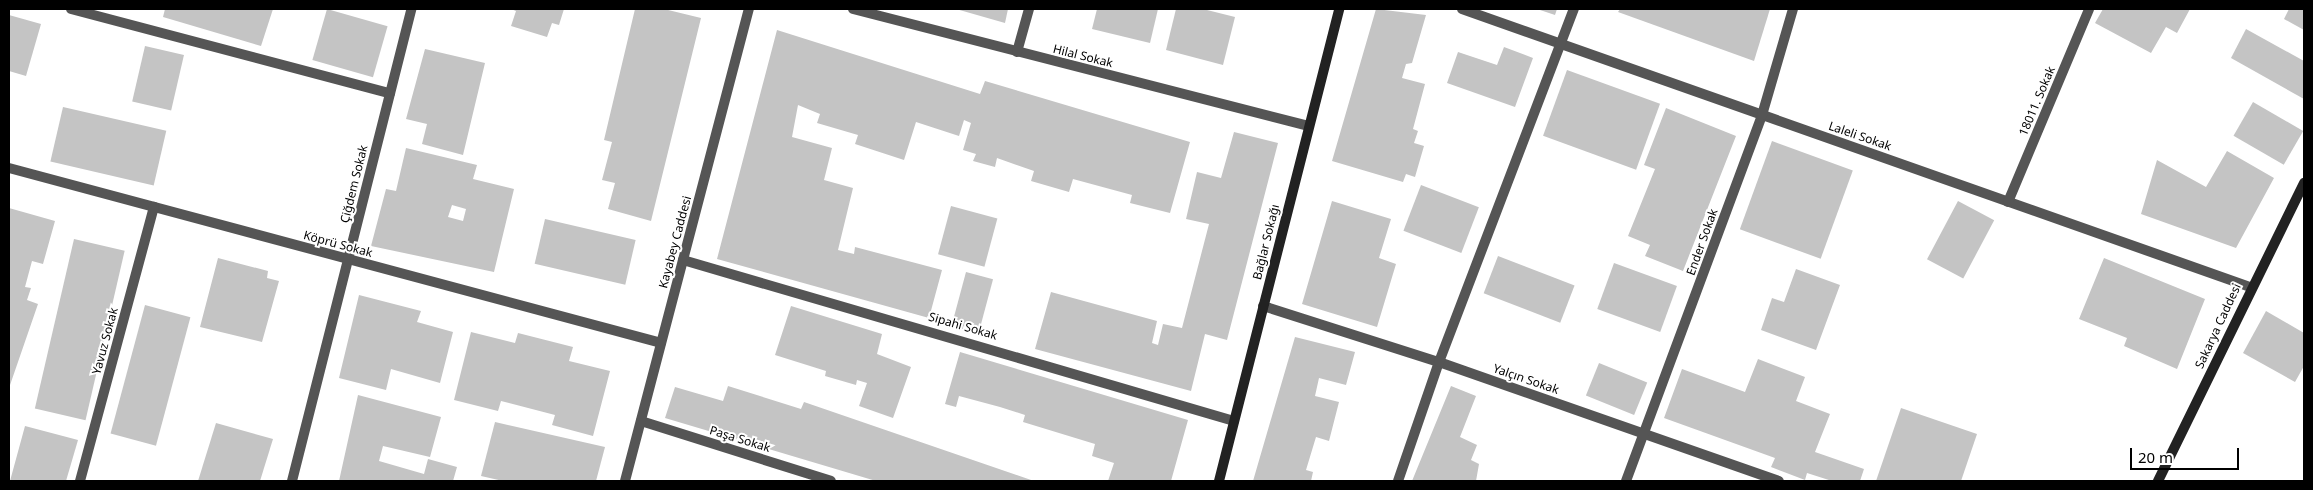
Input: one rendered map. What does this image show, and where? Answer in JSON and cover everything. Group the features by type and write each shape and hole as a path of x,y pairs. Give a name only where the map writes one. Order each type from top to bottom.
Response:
{"main road":[{"name":"Bağlar Sokağı","path":"1219,481 1339,9"},
{"name":"Sakarya Caddesi","path":"2158,481 2250,287 2304,183"}],"street":[{"path":"71,9 390,93"},
{"name":"Çiğdem Sokak","path":"292,481 411,9"},
{"name":"Kayabey Caddesi","path":"625,481 749,9"},
{"name":"Hilal Sokak","path":"853,9 1308,126"},
{"path":"1017,52 1029,9"},
{"name":"Laleli Sokak","path":"1462,9 2250,287"},
{"path":"1398,481 1439,362 1574,9"},
{"name":"Ender Sokak","path":"1626,481 1762,115 1793,9"},
{"name":"18011. Sokak","path":"2008,202 2089,9"},
{"name":"Köprü Sokak","path":"9,168 661,343"},
{"name":"Yavuz Sokak","path":"80,481 154,207"},
{"name":"Sipahi Sokak","path":"683,260 1234,420"},
{"name":"Yalçın Sokak","path":"1263,306 1439,362 1779,481"},
{"name":"Paşa Sokak","path":"641,421 831,481"}],"building":[{"path":"165,9 273,9 261,46 163,17"},
{"path":"327,9 388,26 373,77 312,60"},
{"path":"511,9 564,9 559,25 552,23 547,37 511,26 516,11"},
{"path":"635,9 664,9 701,18 651,221 608,209 615,183 602,180 612,142 604,140"},
{"path":"956,9 1008,9 1005,23"},
{"path":"1097,9 1158,9 1150,43 1092,29"},
{"path":"1176,9 1203,9 1235,17 1223,65 1166,50"},
{"path":"1376,9 1426,15 1412,63 1406,64 1402,78 1425,84 1413,129 1418,131 1414,143 1424,146 1415,177 1406,174 1403,182 1332,161"},
{"path":"1537,9 1557,9 1555,15"},
{"path":"1620,9 1770,9 1754,61 1618,12"},
{"path":"2103,9 2190,9 2177,33 2166,27 2151,53 2095,23"},
{"path":"2289,9 2304,9 2304,30 2284,19"},
{"path":"9,15 41,24 26,76 9,71"},
{"path":"2246,29 2304,61 2304,99 2231,58"},
{"path":"777,30 980,94 985,81 1190,142 1170,213 1130,203 1132,195 1073,179 1069,192 1031,181 1034,171 997,158 995,167 973,161 976,154 963,150 971,123 964,120 959,136 916,122 904,160 855,144 858,135 817,123 820,114 798,105 792,137 832,148 824,180 853,188 838,250 854,254 855,247 942,270 929,318 717,259"},
{"path":"145,46 184,55 171,111 132,102"},
{"path":"1504,47 1533,58 1515,107 1447,83 1458,52 1497,65"},
{"path":"425,49 485,63 463,155 422,144 427,124 406,119"},
{"path":"1567,70 1660,104 1636,170 1543,136"},
{"path":"2253,102 2303,131 2284,165 2234,136"},
{"path":"63,107 166,131 154,185 50,162"},
{"path":"1666,108 1736,136 1683,271 1645,256 1650,245 1628,236 1655,169 1644,165"},
{"path":"1234,132 1278,143 1227,340 1205,334 1191,391 1035,349 1051,292 1157,321 1152,343 1158,345 1163,324 1182,328 1209,224 1186,219 1197,172 1221,178"},
{"path":"1772,141 1853,170 1821,259 1740,229"},
{"path":"406,148 477,165 473,179 514,189 494,272 371,246 386,189 396,191","holes":["452,205 466,209 463,221 448,217"]},
{"path":"2227,151 2274,178 2236,248 2141,214 2157,160 2206,187"},
{"path":"1421,185 1479,207 1461,253 1403,231"},
{"path":"1332,201 1391,219 1379,258 1396,264 1377,327 1302,304"},
{"path":"1958,201 1994,220 1963,279 1927,259"},
{"path":"951,206 997,218 984,267 938,254"},
{"path":"9,208 55,221 43,264 32,261 25,287 31,288 27,300 38,304 9,388"},
{"path":"545,219 636,240 625,285 535,264"},
{"path":"74,239 125,251 86,420 35,409"},
{"path":"1498,256 1575,285 1560,323 1484,293"},
{"path":"218,258 268,271 267,278 279,281 262,342 200,327"},
{"path":"2104,258 2205,299 2177,369 2124,346 2127,338 2079,319"},
{"path":"1614,263 1677,286 1660,332 1597,309"},
{"path":"1796,269 1840,285 1816,350 1761,330 1772,298 1784,302"},
{"path":"966,272 993,279 979,333 952,326"},
{"path":"359,295 421,311 417,322 453,332 440,383 391,369 386,390 339,378"},
{"path":"145,305 190,317 156,446 111,433"},
{"path":"791,306 882,334 877,354 911,367 893,418 859,406 867,383 857,380 856,385 825,376 826,371 775,355"},
{"path":"2266,311 2304,333 2304,366 2295,382 2243,353"},
{"path":"471,332 515,343 518,333 573,347 569,361 610,371 593,436 552,425 555,415 501,401 498,411 454,400"},
{"path":"1295,337 1355,352 1346,385 1319,378 1315,396 1339,402 1329,441 1316,437 1306,470 1313,472 1311,481 1253,481"},
{"path":"960,352 1188,420 1171,481 1108,481 1114,463 1092,456 1095,444 1023,422 1025,415 959,396 956,407 945,404"},
{"path":"1758,359 1805,377 1796,401 1830,414 1815,452 1864,469 1860,481 1832,481 1807,473 1805,480 1771,467 1775,458 1664,418 1682,369 1745,392"},
{"path":"1599,363 1647,382 1634,415 1586,395"},
{"path":"728,386 801,409 804,402 1034,481 876,481 665,418 675,387 723,401"},
{"path":"1451,386 1476,396 1460,437 1477,445 1471,460 1479,464 1476,481 1412,481"},
{"path":"358,395 441,417 430,457 383,446 379,461 424,474 428,459 457,467 453,481 339,481"},
{"path":"1901,408 1977,434 1961,481 1876,481"},
{"path":"495,422 605,447 596,481 503,481 481,476"},
{"path":"216,423 273,439 260,481 198,481"},
{"path":"25,426 78,440 66,481 10,481"}]}
